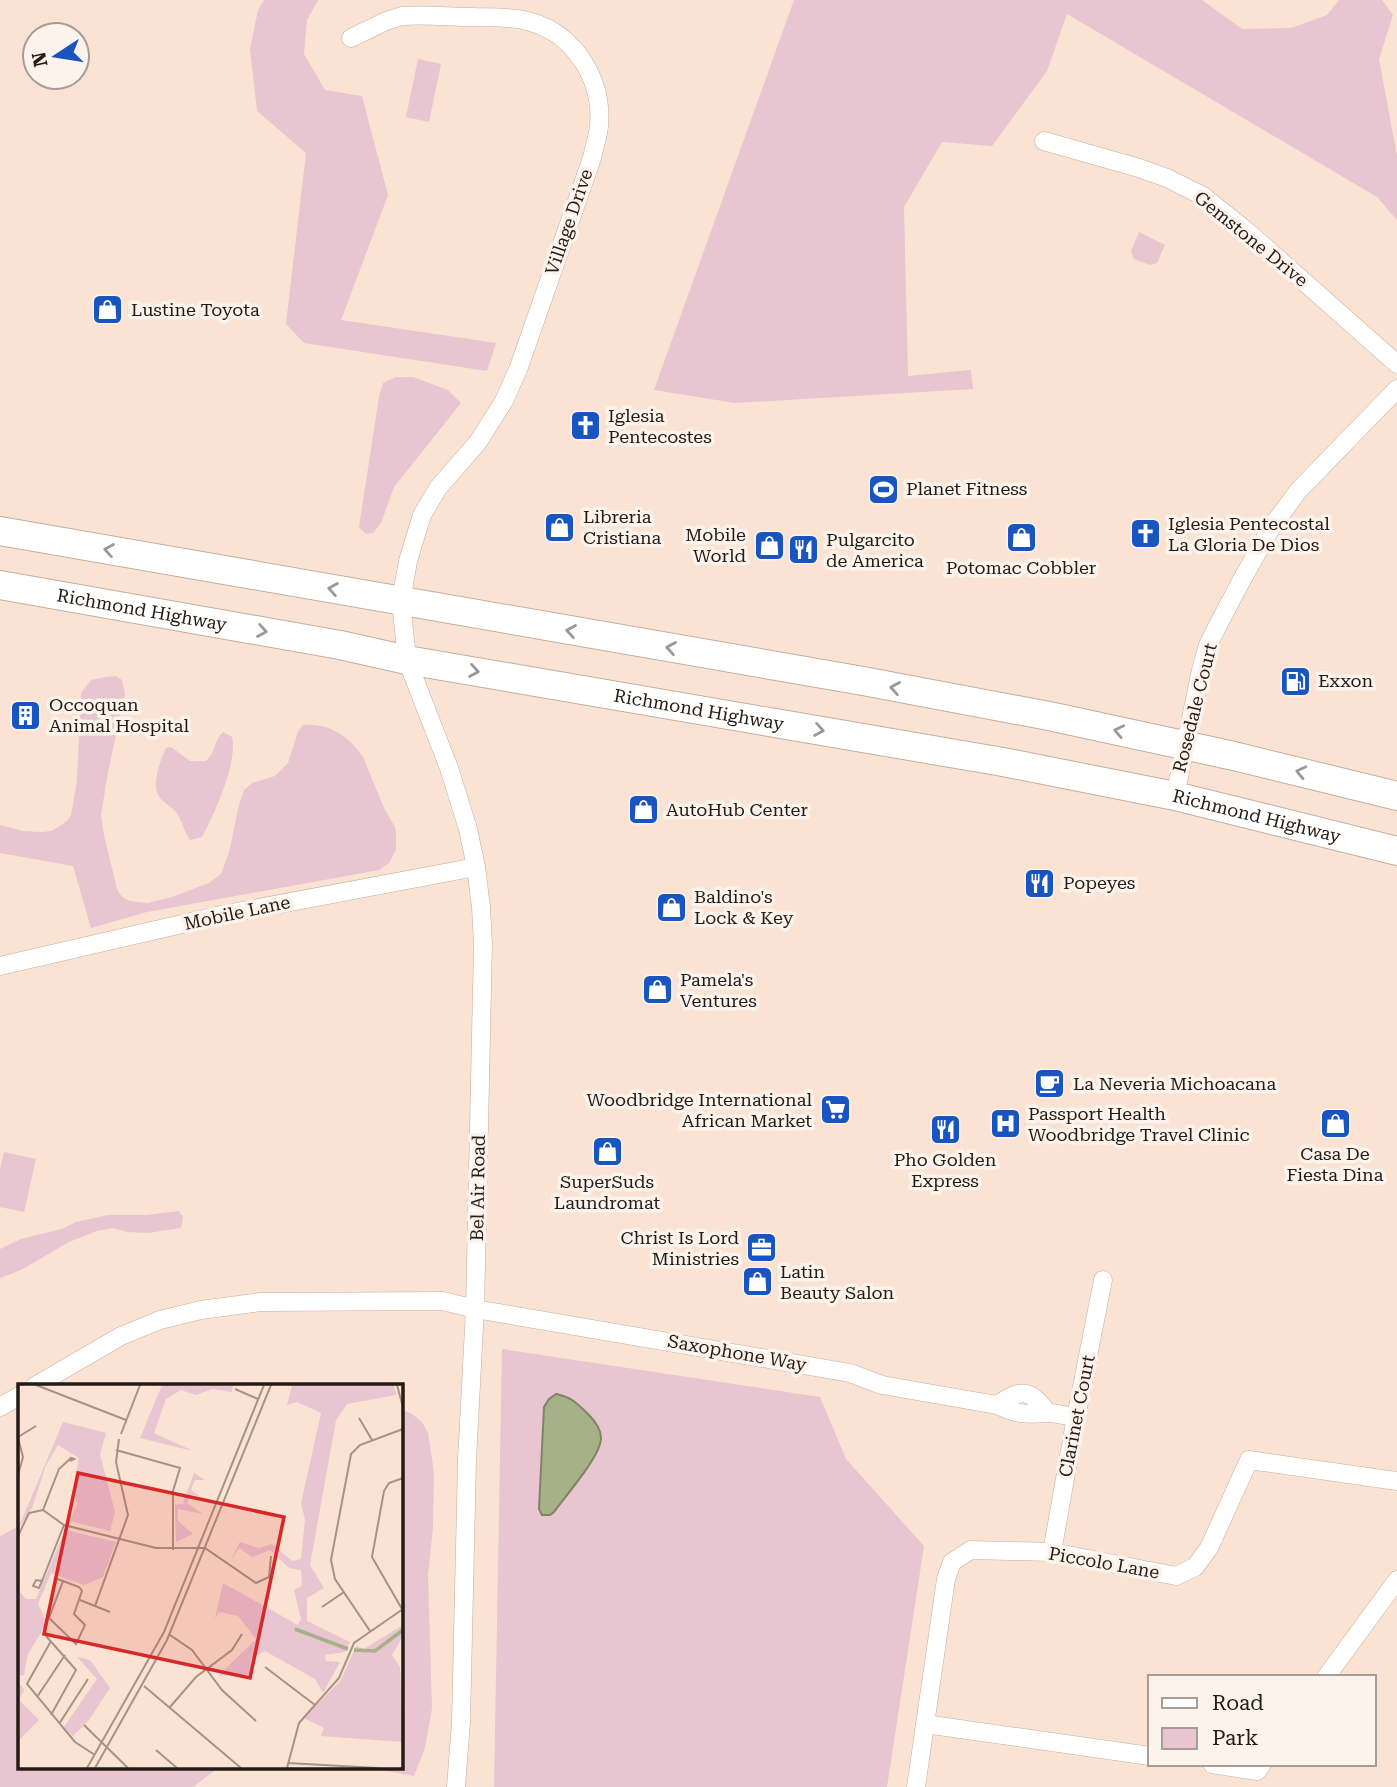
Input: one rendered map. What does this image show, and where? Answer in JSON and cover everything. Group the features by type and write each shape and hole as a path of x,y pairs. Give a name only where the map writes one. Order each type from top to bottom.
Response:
{"main road":[{"path":"0,531 863,681 1049,716 1306,772 1397,796"},
{"name":"Richmond Highway","path":"0,585 340,645 407,660 989,759 1175,796 1397,851"}],"street":[{"name":"Village Drive","path":"351,38 402,16 510,18 531,22 559,35 573,48 593,80 598,104 599,124 592,158 519,367 504,401 478,442 438,488 422,515 408,561 401,601"},
{"name":"Gemstone Drive","path":"1044,141 1139,168 1203,196 1397,364"},
{"name":"Rosedale Court","path":"1175,796 1208,645 1239,584 1271,528 1298,491 1397,389"},
{"name":"Bel Air Road","path":"401,601 407,660 449,768 465,818 476,867 484,944 475,1309 467,1460 461,1722 456,1787"},
{"name":"Mobile Lane","path":"0,966 221,915 476,867"},
{"name":"Clarinet Court","path":"1052,1552 1103,1280"},
{"path":"38,1384 121,1336 160,1320 201,1310 261,1302 429,1301 443,1301 475,1309"},
{"name":"Saxophone Way","path":"475,1309 850,1373 882,1385 997,1405 1014,1412 1076,1417"},
{"path":"0,1407 18,1397"},
{"name":"Piccolo Lane","path":"916,1787 946,1579 952,1562 971,1550 1052,1552 1175,1576 1195,1567 1209,1548 1250,1460 1397,1481"},
{"path":"1327,1675 1397,1580"},
{"path":"925,1724 1148,1756"},
{"path":"1225,1766 1257,1771 1261,1766"}],"green space":[{"path":"264,0 318,0 307,20 304,54 325,90 362,96 388,195 341,320 496,343 487,371 304,343 286,324 306,153 257,111 250,49 258,10"},
{"path":"794,0 1202,0 1242,29 1291,28 1327,15 1339,0 1382,0 1393,15 1379,59 1397,156 1397,220 1377,197 1067,14 1047,71 992,146 942,142 904,207 908,376 971,370 973,389 735,403 654,390"},
{"path":"418,59 441,64 429,122 406,117"},
{"path":"1139,232 1165,245 1157,263 1150,265 1134,259 1131,251"},
{"path":"396,377 413,377 448,390 461,403 394,487 381,523 373,533 366,534 359,527 379,397 383,383"},
{"path":"116,676 122,680 125,694 101,815 117,889 122,897 148,903 209,883 221,874 244,790 252,783 275,776 288,763 303,725 321,726 337,732 363,757 384,808 395,827 396,850 389,863 379,870 147,912 91,928 73,866 0,853 0,825 41,832 52,831 67,821 71,815 77,781 81,693 91,680"},
{"path":"223,732 232,737 232,760 228,774 202,837 190,840 180,818 158,795 156,782 159,767 166,748 171,747 190,761 206,761"},
{"path":"4,1152 36,1159 24,1212 0,1207 0,1170"},
{"path":"179,1211 183,1217 181,1228 148,1233 113,1228 97,1231 69,1242 21,1270 0,1278 0,1249 21,1239 108,1215 147,1215"},
{"path":"502,1349 820,1397 846,1459 924,1546 887,1787 494,1787"},
{"path":"402,1409 422,1422 428,1433 434,1472 433,1527 428,1575 432,1708 425,1748 414,1776 381,1770 402,1770"},
{"path":"18,1527 18,1770 215,1770 193,1787 0,1787 0,1536"}],"shaded area":[{"path":"556,1394 570,1399 584,1410 597,1425 601,1438 595,1455 574,1486 554,1512 542,1515 539,1509 544,1407"}],"place":[{"name":"Lustine Toyota","path":"108,310"},
{"name":"Iglesia Pentecostes","path":"585,426"},
{"name":"Planet Fitness","path":"883,489"},
{"name":"Libreria Cristiana","path":"560,527"},
{"name":"Iglesia Pentecostal La Gloria De Dios","path":"1145,534"},
{"name":"Potomac Cobbler","path":"1021,538"},
{"name":"Mobile World","path":"769,545"},
{"name":"Pulgarcito de America","path":"803,550"},
{"name":"Exxon","path":"1295,681"},
{"name":"Occoquan Animal Hospital","path":"26,715"},
{"name":"AutoHub Center","path":"643,810"},
{"name":"Popeyes","path":"1040,883"},
{"name":"Baldino's Lock & Key","path":"671,907"},
{"name":"Pamela's Ventures","path":"657,990"},
{"name":"La Neveria Michoacana","path":"1050,1084"},
{"name":"Woodbridge International African Market","path":"835,1110"},
{"name":"Casa De Fiesta Dina","path":"1335,1123"},
{"name":"Passport Health Woodbridge Travel Clinic","path":"1005,1124"},
{"name":"Pho Golden Express","path":"945,1129"},
{"name":"SuperSuds Laundromat","path":"607,1152"},
{"name":"Christ Is Lord Ministries","path":"762,1248"},
{"name":"Latin Beauty Salon","path":"757,1282"}]}
